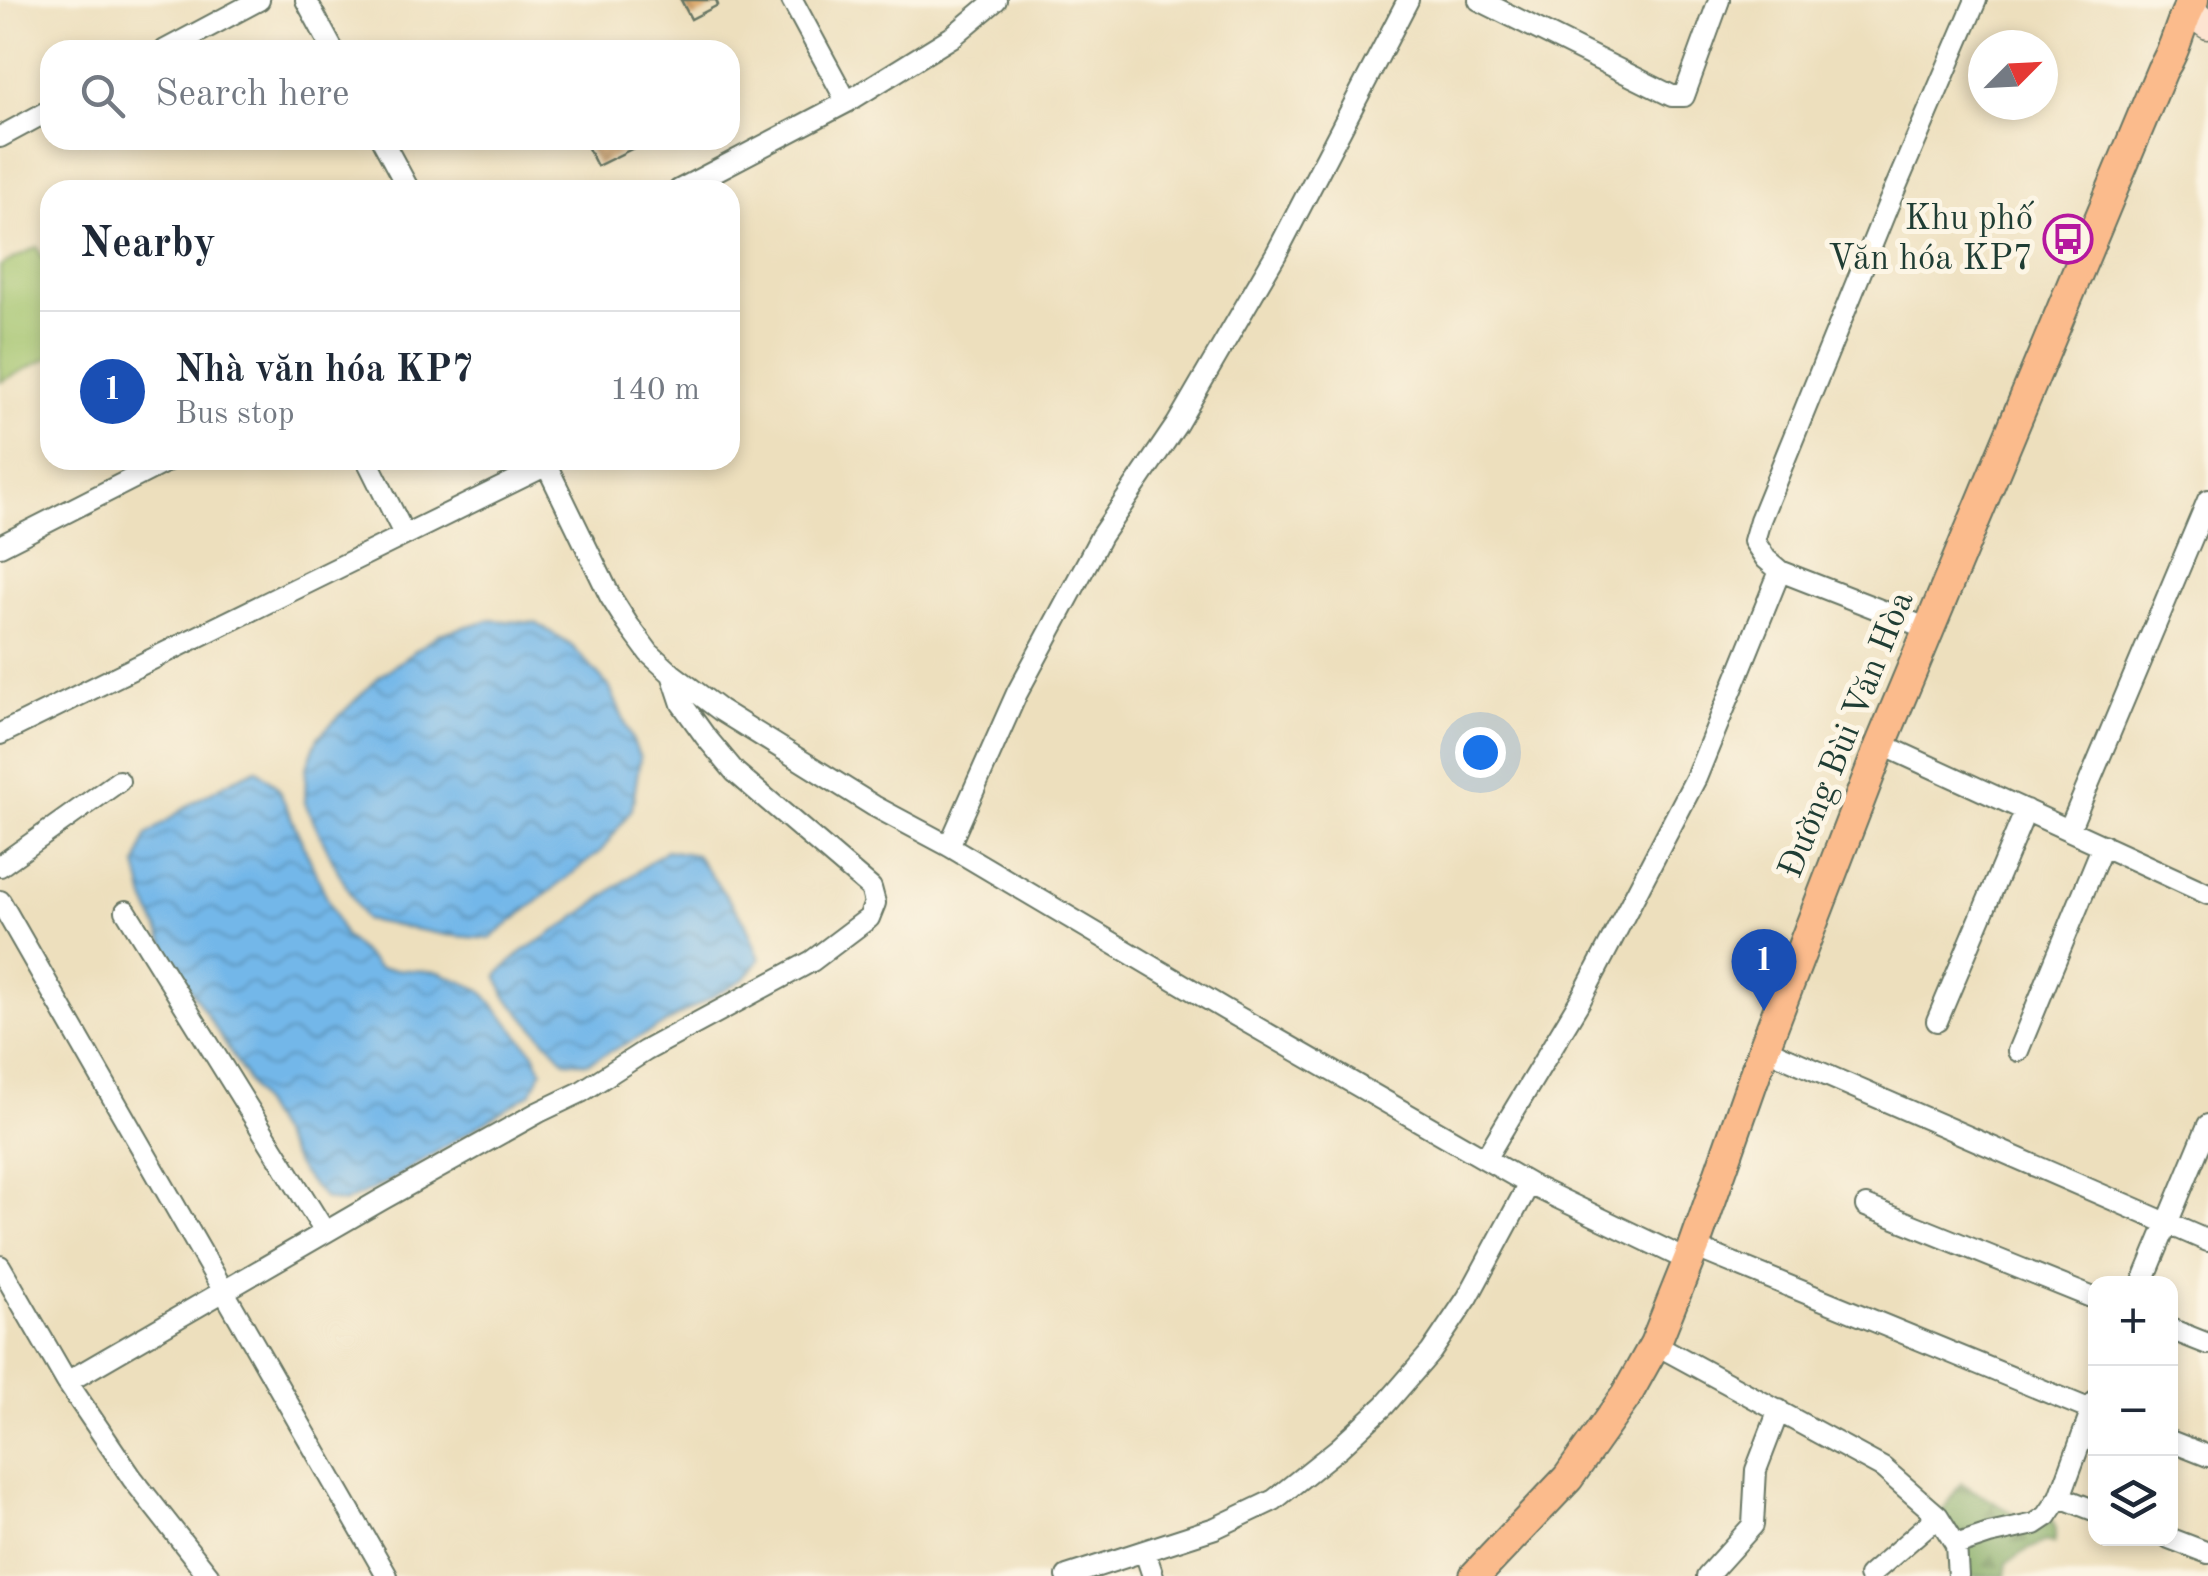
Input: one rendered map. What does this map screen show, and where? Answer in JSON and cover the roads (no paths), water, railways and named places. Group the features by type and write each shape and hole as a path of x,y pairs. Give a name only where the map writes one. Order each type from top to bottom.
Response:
{"main road":[{"name":"Đường Bùi Văn Hòa","path":"1475,1576 1568,1478 1626,1396 1654,1344 1692,1254 1764,1048 1881,744 2162,70 2194,10"}],"street":[{"path":"184,40 259,0"},
{"path":"306,0 328,40"},
{"path":"792,0 847,102"},
{"path":"698,180 847,102 952,37 996,0"},
{"path":"949,846 1017,693 1102,536 1177,424 1276,254 1408,0"},
{"path":"1479,0 1672,96 1684,96 1719,0"},
{"path":"1929,629 1780,571 1754,541 1888,205 1976,0"},
{"path":"0,136 40,115"},
{"path":"387,150 404,180"},
{"path":"0,546 149,470"},
{"path":"371,470 404,534"},
{"path":"0,734 532,470"},
{"path":"549,470 610,596 648,653 720,710 874,806 1529,1184 1692,1254 2088,1406"},
{"path":"2068,830 2208,500"},
{"path":"1485,1159 1581,999 1696,778 1780,571"},
{"path":"68,1382 325,1232 812,960 869,918 875,904 871,888 735,772 682,704 672,674"},
{"path":"1881,744 2208,894"},
{"path":"0,866 119,780"},
{"path":"1938,1021 2026,810"},
{"path":"2018,1051 2103,845"},
{"path":"0,901 387,1576"},
{"path":"126,911 325,1232"},
{"path":"1764,1048 2208,1241"},
{"path":"2145,1276 2208,1125"},
{"path":"1068,1576 1215,1528 1274,1500 1339,1448 1385,1405 1432,1352 1468,1298 1529,1184"},
{"path":"1866,1206 2088,1296"},
{"path":"0,1266 68,1382 132,1478 208,1576"},
{"path":"2178,1333 2208,1344"},
{"path":"1654,1344 1883,1468 1938,1516 1956,1545 1958,1576"},
{"path":"1707,1576 1753,1525 1756,1470 1779,1410"},
{"path":"1956,1545 2035,1524 2048,1516 2060,1497 2088,1424"},
{"path":"2178,1444 2208,1456"},
{"path":"2060,1497 2088,1508"},
{"path":"1869,1576 1938,1516"},
{"path":"2178,1541 2208,1553"},
{"path":"1145,1552 1153,1576"}],"water":[{"path":"489,620 536,623 572,646 610,688 640,758 632,809 602,850 490,939 365,920 305,803 306,769 318,737 380,676 439,634"},
{"path":"257,769 278,788 344,936 379,968 439,972 481,990 534,1053 542,1070 531,1093 388,1182 343,1203 325,1199 300,1171 171,958 145,899 137,865 146,836 187,806"},
{"path":"666,850 696,855 745,922 760,959 745,978 659,1027 587,1063 565,1061 506,997 497,975 522,952 570,922"}],"place":[{"name":"Khu phố Văn hóa KP7","path":"2068,239"},
{"name":"Nhà văn hóa KP7","path":"1764,1011"}]}
